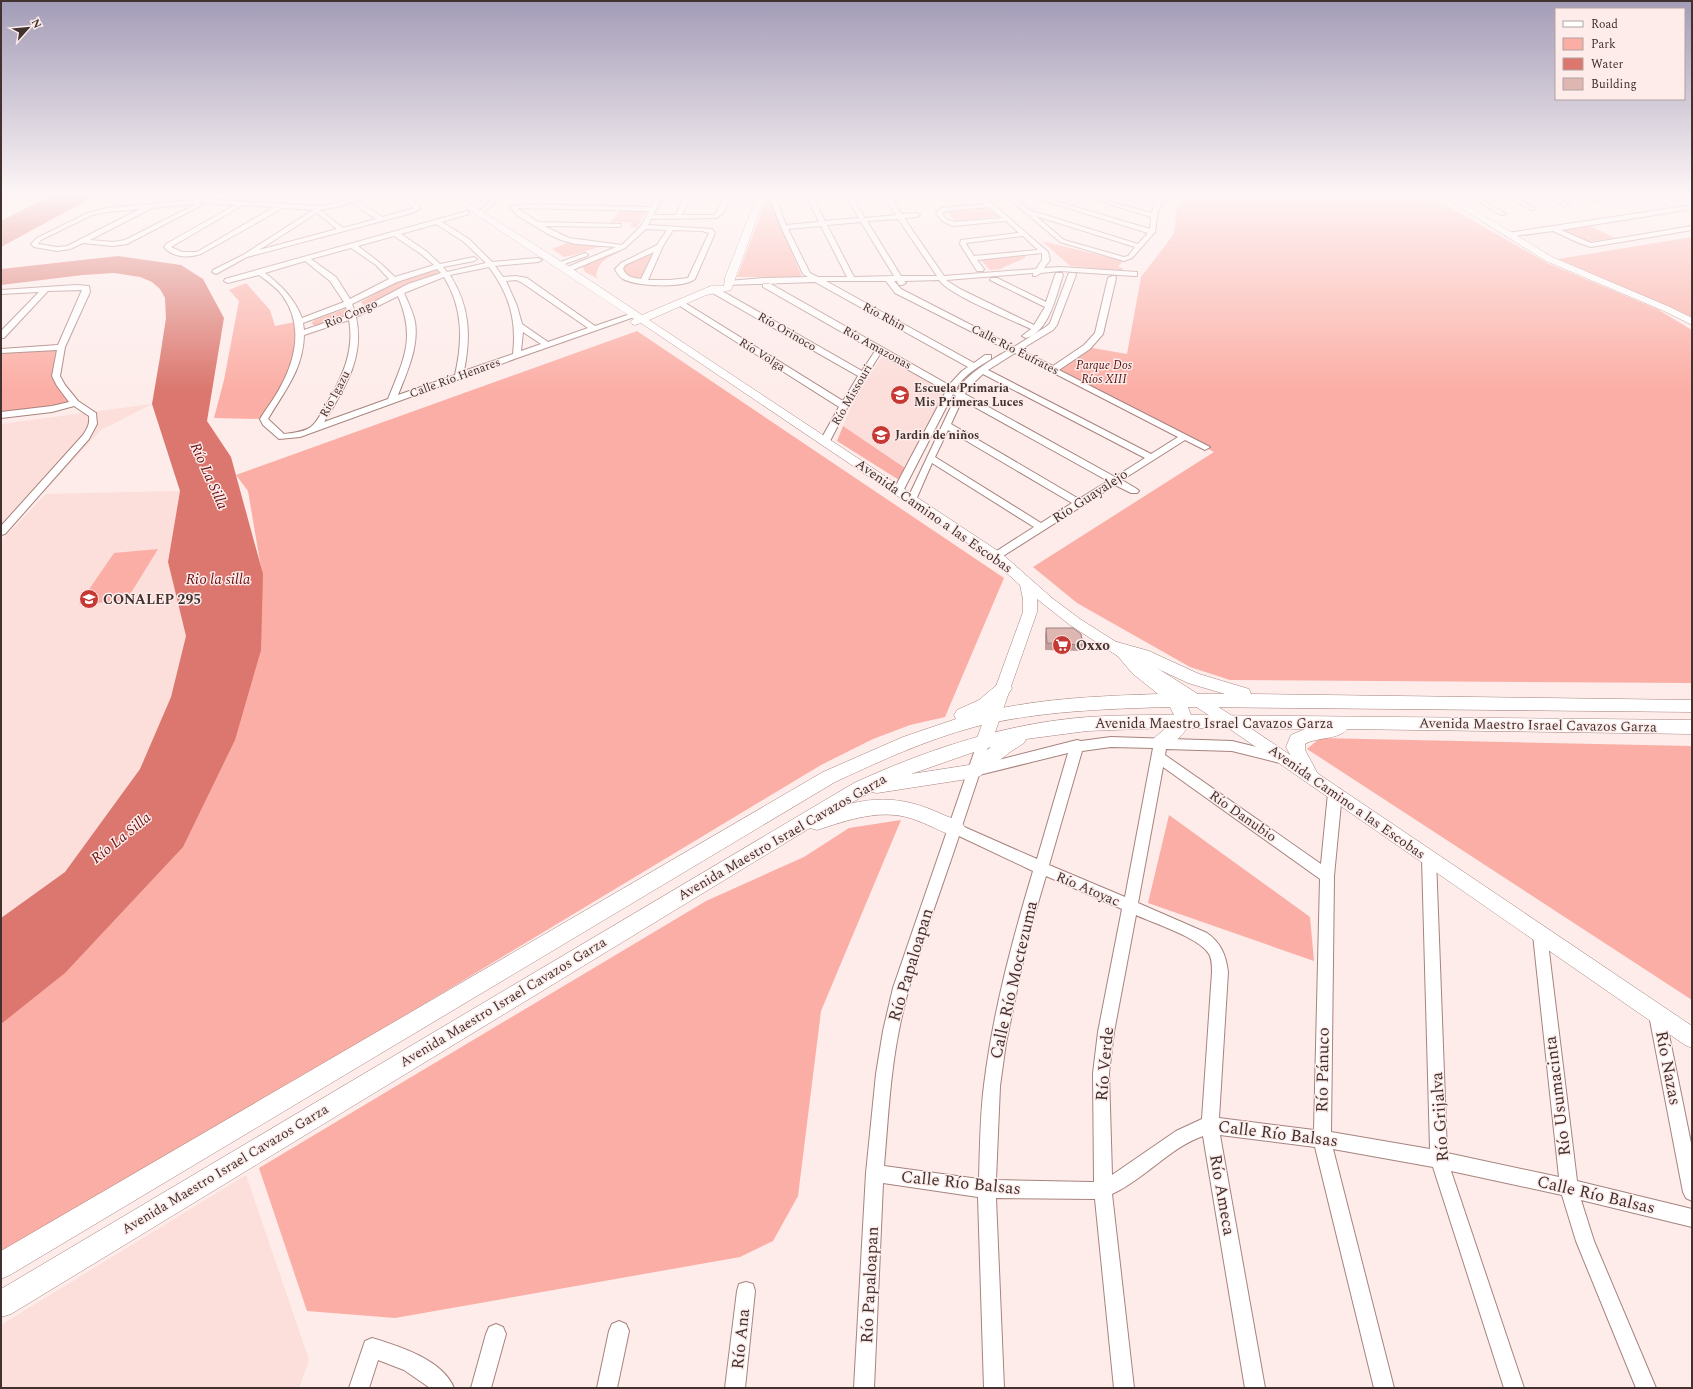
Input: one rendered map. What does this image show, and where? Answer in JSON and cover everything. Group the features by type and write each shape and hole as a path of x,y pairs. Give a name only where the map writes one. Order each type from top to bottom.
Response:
{"main road":[{"path":"1121,650 1138,668 1175,700 1182,712 1182,722 1160,750"},
{"path":"1121,650 1143,655 1205,683 1276,701"},
{"path":"1003,690 1005,701 1003,714 1048,728"},
{"path":"935,734 948,722 986,705 1003,690"},
{"name":"Avenida Maestro Israel Cavazos Garza","path":"1,1266 829,777 875,756 935,734 1003,714 1080,703 1197,700 1692,706"},
{"path":"1299,722 1298,712 1307,707 1365,706 1380,702"},
{"name":"Avenida Maestro Israel Cavazos Garza","path":"1,1304 861,788 917,764 984,741 1048,728 1123,722 1345,722 1692,727"},
{"path":"1310,776 1296,751 1295,747 1297,740 1305,735 1325,733 1333,730 1345,722"},
{"path":"861,788 917,781 974,771 1004,747 1029,732"},
{"path":"788,831 850,811 873,806 907,809 956,829"},
{"path":"454,1031 465,1017 498,993 505,983 506,978 502,970"}],"street":[{"path":"216,272 236,261"},
{"path":"228,282 297,261"},
{"name":"Río Igazu","path":"310,261 332,278 348,304 353,316 355,332 352,360 343,382 316,428"},
{"path":"374,261 394,280"},
{"path":"433,261 446,274 462,305 465,335 459,376"},
{"path":"489,261 502,279 512,301 519,326 517,355"},
{"name":"Río Congo","path":"302,333 353,316 421,282 489,261"},
{"name":"Río Congo","path":"299,322 348,304 394,280 439,266 498,261"},
{"name":"Avenida Camino a las Escobas","path":"539,261 637,320 825,441 996,556 1047,601 1075,622 1121,650 1229,721 1692,1038"},
{"name":"Avenida Camino a las Escobas","path":"554,261 637,320"},
{"path":"559,264 570,261"},
{"path":"568,270 588,261"},
{"path":"629,261 619,268 621,273 626,278 632,280 678,283 691,279 699,261"},
{"path":"644,281 653,261"},
{"path":"719,288 728,261"},
{"path":"719,288 731,261"},
{"name":"Río Rhin","path":"800,261 805,272 814,279 974,366"},
{"path":"843,261 852,279"},
{"path":"888,261 901,281"},
{"path":"930,261 943,281 957,291 1037,329"},
{"path":"975,261 980,269"},
{"path":"1020,275 1028,261"},
{"path":"1036,274 1045,261"},
{"path":"1554,261 1667,309 1692,322"},
{"path":"943,281 1077,270 1133,277 1112,278 1036,274"},
{"path":"260,272 288,297 295,309 302,333"},
{"path":"719,288 891,281 994,280 1020,275"},
{"path":"912,500 960,394 970,381 982,370 1037,329 1043,320 1059,275"},
{"path":"898,491 951,390 959,378 974,366 1050,328 1054,323 1072,275"},
{"path":"502,279 516,278 524,280 594,329"},
{"path":"1053,370 1087,347 1096,339 1102,329 1112,278"},
{"path":"637,320 719,288 759,280 852,279 891,281"},
{"path":"994,280 1048,306"},
{"name":"Calle Río Éufrates","path":"891,281 898,291 1205,448"},
{"name":"Río Amazonas","path":"766,285 879,350 1134,491"},
{"path":"1,292 86,288 86,292 61,347 56,376 61,386 76,403 93,415 93,425 82,442 1,532"},
{"name":"Río Orinoco","path":"719,288 862,375"},
{"path":"1,336 46,289"},
{"path":"392,400 404,368 412,339 411,322 400,292"},
{"name":"Río Volga","path":"679,303 844,406"},
{"name":"Calle Río Henares","path":"302,333 298,357 291,376 264,419 279,436 285,438 546,345 594,329 637,320"},
{"path":"519,326 546,345"},
{"path":"1,351 61,347"},
{"name":"Río Missouri","path":"825,441 862,375 879,350"},
{"path":"982,370 1151,457"},
{"path":"1,415 52,409 76,403"},
{"path":"946,425 1079,502"},
{"name":"Río Guayalejo","path":"996,556 1079,502 1184,437"},
{"path":"930,458 1041,527"},
{"path":"1003,690 1027,621 1031,604 1026,581"},
{"path":"1027,621 1040,614 1050,613 1075,622"},
{"name":"Río Papaloapan","path":"864,1388 875,1173 884,1074 901,988 956,829 984,741 1003,714"},
{"path":"974,771 1007,764 1044,752 1111,742 1160,750 1232,746 1288,761"},
{"name":"Calle Río Moctezuma","path":"994,1388 987,1189 992,1086 998,1043 1018,952 1077,746"},
{"name":"Río Danubio","path":"1160,750 1327,876"},
{"name":"Río Verde","path":"1124,1388 1103,1189 1101,1073 1106,1032 1160,750"},
{"name":"Río Pánuco","path":"1335,793 1327,876 1322,1139 1384,1388"},
{"name":"Río Atoyac","path":"956,829 1041,868 1203,938 1217,952"},
{"name":"Río Grijalva","path":"1429,859 1439,1160 1514,1388"},
{"name":"Río Usumacinta","path":"1540,935 1569,1188 1585,1241 1646,1388"},
{"name":"Río Ameca","path":"1217,952 1220,972 1210,1126 1255,1388"},
{"name":"Río Nazas","path":"1657,1015 1692,1192"},
{"name":"Calle Río Balsas","path":"875,1173 987,1189 1075,1191 1103,1189 1127,1177 1189,1133 1210,1126 1322,1139 1439,1160 1569,1188 1692,1218"},
{"name":"Río Ana","path":"735,1388 746,1291"},
{"path":"608,1388 619,1331"},
{"path":"481,1388 496,1334"},
{"path":"359,1388 372,1348 396,1355 422,1369 444,1388"}],"shaded area":[{"name":"Escuela Primaria Mis Primeras Luces","path":"884,353 945,391 905,468 843,426 854,400"},
{"path":"152,404 101,430 1,539 1,424"},
{"path":"180,491 168,562 186,636 171,697 140,769 65,872 1,918 1,541 46,494"},
{"path":"246,1175 309,1360 299,1388 1,1388 1,1325"}],"green space":[{"path":"593,261 603,261 597,271 596,276 599,279 585,272 583,267 585,264"},
{"path":"632,261 651,261 642,278 635,279 625,274 623,269 625,265"},
{"path":"743,261 795,261 802,277 737,277"},
{"path":"982,261 1019,261 1000,269 990,270"},
{"path":"1064,261 1122,261 1118,267 1122,268 1123,271 1070,266"},
{"name":"Parque Dos Ríos XIII","path":"1153,261 1543,261 1657,309 1692,330 1692,683 1230,680 1190,667 1077,603 1033,567 1214,452 1053,370 1087,347 1127,354 1141,277"},
{"path":"1562,261 1692,261 1692,317"},
{"path":"431,269 438,269 439,272 365,307 361,302 396,282"},
{"path":"246,283 270,310 275,326 295,322 297,336 296,349 293,361 283,385 261,419 214,418 224,380 239,301 229,290"},
{"path":"348,308 351,315 316,327 311,323 315,320"},
{"path":"637,331 1004,578 945,717 910,725 873,739 821,765 1,1259 1,983 92,915 262,574 248,491 236,475"},
{"path":"61,347 56,376 75,403 1,415 1,351"},
{"path":"843,426 905,468 899,480 837,441"},
{"path":"158,549 126,601 79,604 114,553"},
{"path":"1320,738 1692,746 1692,1000 1307,749"},
{"path":"1169,815 1310,917 1314,961 1148,903"},
{"path":"901,820 821,1011 798,1196 773,1241 740,1257 395,1318 307,1311 259,1168 706,901 804,857 849,828"}],"water":[{"name":"Rio la silla","path":"75,261 152,261 181,265 203,279 224,318 207,421 231,457 263,574 261,650 235,740 183,847 65,973 1,1024 1,918 65,872 140,769 171,697 186,636 168,562 180,491 152,404 166,318 165,298 160,289 152,282 140,277 114,273 83,275 1,285 1,269"}],"building":[{"path":"1046,628 1073,628 1081,634 1083,645 1047,643"}],"place":[{"name":"Escuela Primaria Mis Primeras Luces","path":"900,395"},
{"name":"Jardin de niños","path":"881,435"},
{"name":"CONALEP 295","path":"89,599"},
{"name":"Oxxo","path":"1062,645"}],"water label":[{"name":"Río La Silla","path":"209,476"},
{"name":"Río La Silla","path":"121,838"}]}
